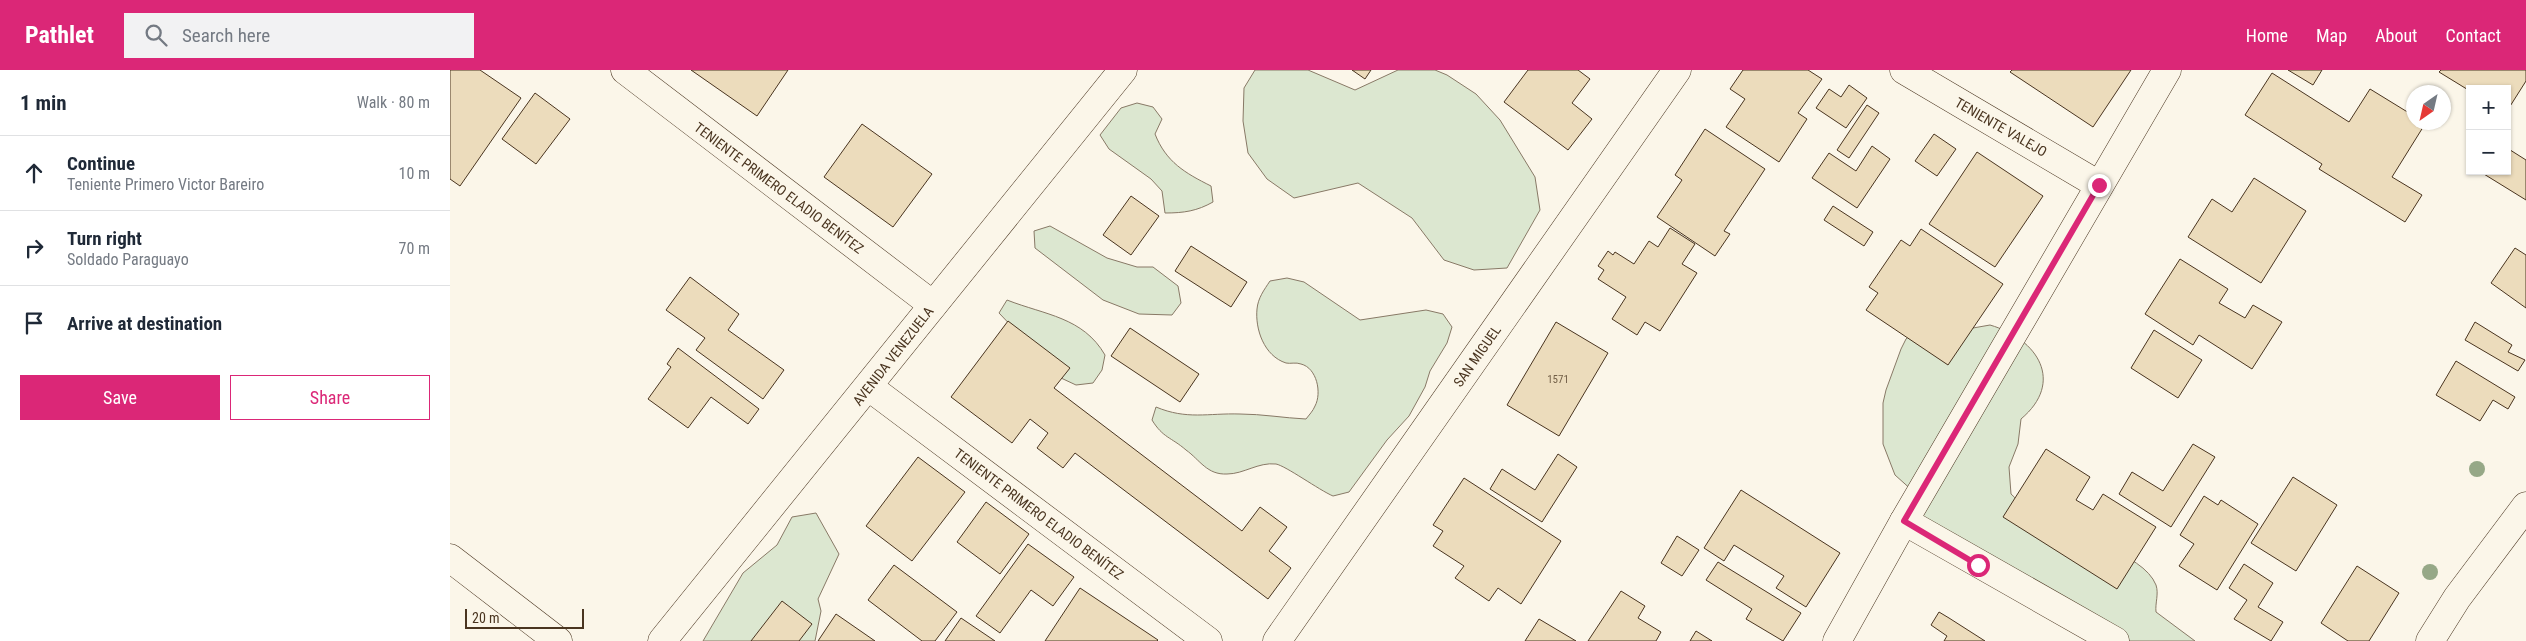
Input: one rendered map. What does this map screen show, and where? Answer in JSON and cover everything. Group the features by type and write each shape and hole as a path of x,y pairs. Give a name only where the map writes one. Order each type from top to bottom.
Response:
{"street":[{"name":"TENIENTE PRIMERO ELADIO BENÍTEZ","path":"625,70 933,305"},
{"name":"AVENIDA VENEZUELA","path":"662,641 869,387 1123,70"},
{"name":"SAN MIGUEL","path":"1277,641 1677,70"},
{"name":"TENIENTE VALEJO","path":"1904,70 2099,185"},
{"path":"1837,641 1904,521 2167,70"},
{"name":"TENIENTE PRIMERO ELADIO BENÍTEZ","path":"869,387 1208,641"},
{"path":"2430,641 2457,598 2526,506"},
{"path":"1904,521 2115,641"},
{"path":"450,558 558,641"}],"green space":[{"path":"1255,70 1308,70 1355,90 1398,70 1435,70 1447,75 1476,94 1500,120 1535,177 1540,210 1507,268 1474,270 1444,260 1412,218 1358,183 1294,198 1267,179 1248,153 1243,121 1244,88"},
{"path":"1137,103 1153,107 1162,119 1155,134 1159,144 1177,166 1211,186 1213,202 1190,211 1165,213 1162,191 1151,179 1109,149 1100,135 1121,108"},
{"path":"1050,226 1107,258 1137,267 1153,267 1178,286 1181,303 1172,315 1139,314 1103,300 1035,248 1034,231"},
{"path":"1287,278 1304,282 1360,320 1426,310 1443,314 1452,327 1447,343 1430,371 1425,387 1409,416 1387,440 1349,492 1333,496 1276,464 1263,465 1227,474 1214,472 1164,434 1152,420 1156,407 1188,415 1248,414 1306,419 1313,410 1318,395 1317,382 1311,370 1299,363 1286,363 1278,359 1267,348 1259,333 1257,317 1260,298 1270,281"},
{"path":"1007,300 1062,319 1086,332 1105,355 1102,370 1093,383 1076,385 1061,378 999,313"},
{"path":"1990,325 2021,340 2033,351 2040,363 2043,377 2041,391 2034,405 2021,419 2018,444 2009,467 2011,494 2040,520 2104,546 2136,563 2148,573 2156,585 2156,612 2195,641 2109,641 1932,542 1914,492 1895,475 1883,444 1883,403 1886,390 1906,339 1920,326 1973,328"},
{"path":"816,513 839,554 818,599 821,611 815,641 703,641 743,573 777,545 792,517"}],"building":[{"path":"450,70 480,70 521,98 460,186 450,179"},
{"path":"691,70 788,70 757,116"},
{"path":"1352,70 1371,70 1365,79"},
{"path":"1528,70 1578,70 1590,79 1572,103 1592,119 1568,150 1504,102"},
{"path":"1743,70 1808,70 1822,79 1798,113 1807,119 1779,162 1726,127 1745,99 1730,89"},
{"path":"2012,70 2131,70 2093,127 2010,72"},
{"path":"2288,70 2322,70 2313,85"},
{"path":"2441,70 2526,70 2526,81 2511,105 2511,85 2466,85 2466,89 2439,72"},
{"path":"2272,73 2349,122 2370,89 2406,111 2406,130 2421,130 2392,177 2422,195 2405,222 2319,169 2322,164 2245,115"},
{"path":"1849,85 1867,98 1846,128 1816,108 1829,89 1841,97"},
{"path":"535,93 570,119 536,164 502,139"},
{"path":"1867,105 1879,113 1849,158 1837,150"},
{"path":"862,124 932,174 893,227 824,177"},
{"path":"1705,129 1765,169 1724,231 1730,234 1715,256 1657,217 1682,180 1675,175"},
{"path":"1934,134 1956,149 1937,176 1915,161"},
{"path":"1872,146 1890,159 1857,208 1812,178 1829,153 1856,171"},
{"path":"2511,151 2526,160 2526,200 2485,175 2511,175"},
{"path":"1977,152 2043,196 1995,267 1929,224"},
{"path":"2254,178 2306,211 2261,283 2188,237 2212,199 2232,212"},
{"path":"1131,196 1159,216 1131,255 1103,235"},
{"path":"1833,206 1873,232 1864,246 1824,220"},
{"path":"1670,228 1695,244 1682,264 1697,273 1660,331 1645,322 1637,335 1612,319 1626,297 1598,279 1604,270 1598,266 1608,251 1613,255 1615,252 1634,264 1649,241 1658,247"},
{"path":"1921,229 2003,284 1948,365 1866,310 1878,293 1869,287 1901,240 1910,246"},
{"path":"1191,246 1247,282 1231,307 1175,271"},
{"path":"2515,248 2526,255 2526,308 2491,283"},
{"path":"2180,259 2228,289 2219,303 2245,318 2253,305 2282,322 2252,369 2199,335 2193,345 2145,314"},
{"path":"690,277 739,314 728,330 784,370 763,399 696,350 705,338 666,310"},
{"path":"1008,321 1070,368 1054,388 1242,531 1260,507 1287,527 1269,551 1291,568 1268,599 1075,453 1063,468 1037,448 1048,433 1030,419 1012,443 951,397"},
{"path":"1556,322 1608,353 1559,436 1507,405"},
{"path":"2475,322 2512,345 2508,352 2525,360 2518,371 2465,340"},
{"path":"1130,328 1199,374 1180,402 1111,356"},
{"path":"2154,330 2202,360 2178,398 2131,368"},
{"path":"678,348 759,409 748,424 711,397 688,428 648,399 671,367 667,364"},
{"path":"2456,361 2515,397 2508,409 2493,400 2480,421 2436,395"},
{"path":"2193,444 2215,457 2171,527 2119,494 2132,472 2163,491"},
{"path":"2046,449 2090,477 2076,500 2093,510 2103,494 2156,527 2117,589 2003,517"},
{"path":"1558,454 1577,467 1542,522 1490,489 1502,469 1535,490"},
{"path":"918,457 965,492 912,561 866,526"},
{"path":"2293,477 2337,505 2296,571 2251,543"},
{"path":"1464,478 1561,541 1521,604 1498,588 1489,601 1455,578 1464,566 1433,546 1443,531 1433,525"},
{"path":"1741,490 1840,553 1806,607 1776,588 1784,576 1734,545 1724,561 1704,548"},
{"path":"2204,496 2218,505 2221,500 2258,524 2217,590 2179,566 2194,544 2180,535"},
{"path":"986,502 1029,534 1000,574 957,542"},
{"path":"1677,536 1699,550 1682,576 1661,563"},
{"path":"1028,544 1074,577 1053,606 1031,590 1000,633 976,616"},
{"path":"1718,562 1801,613 1783,641 1746,619 1752,609 1706,580"},
{"path":"2244,564 2273,583 2258,607 2283,622 2271,641 2234,619 2247,600 2229,588"},
{"path":"894,565 957,612 935,641 922,641 868,600"},
{"path":"2357,566 2399,593 2369,641 2348,641 2321,623"},
{"path":"1080,588 1158,640 1045,641"},
{"path":"1621,591 1645,606 1638,618 1661,632 1656,641 1588,641"},
{"path":"782,601 812,624 799,641 751,641"},
{"path":"1939,612 1985,641 1944,641 1947,636 1931,625"},
{"path":"836,614 875,641 818,641"},
{"path":"961,618 995,641 945,641"},
{"path":"1539,619 1576,641 1525,641"},
{"path":"1696,631 1712,641 1690,641"}],"route":[{"path":"1978,565 1904,521 2099,185"}]}
